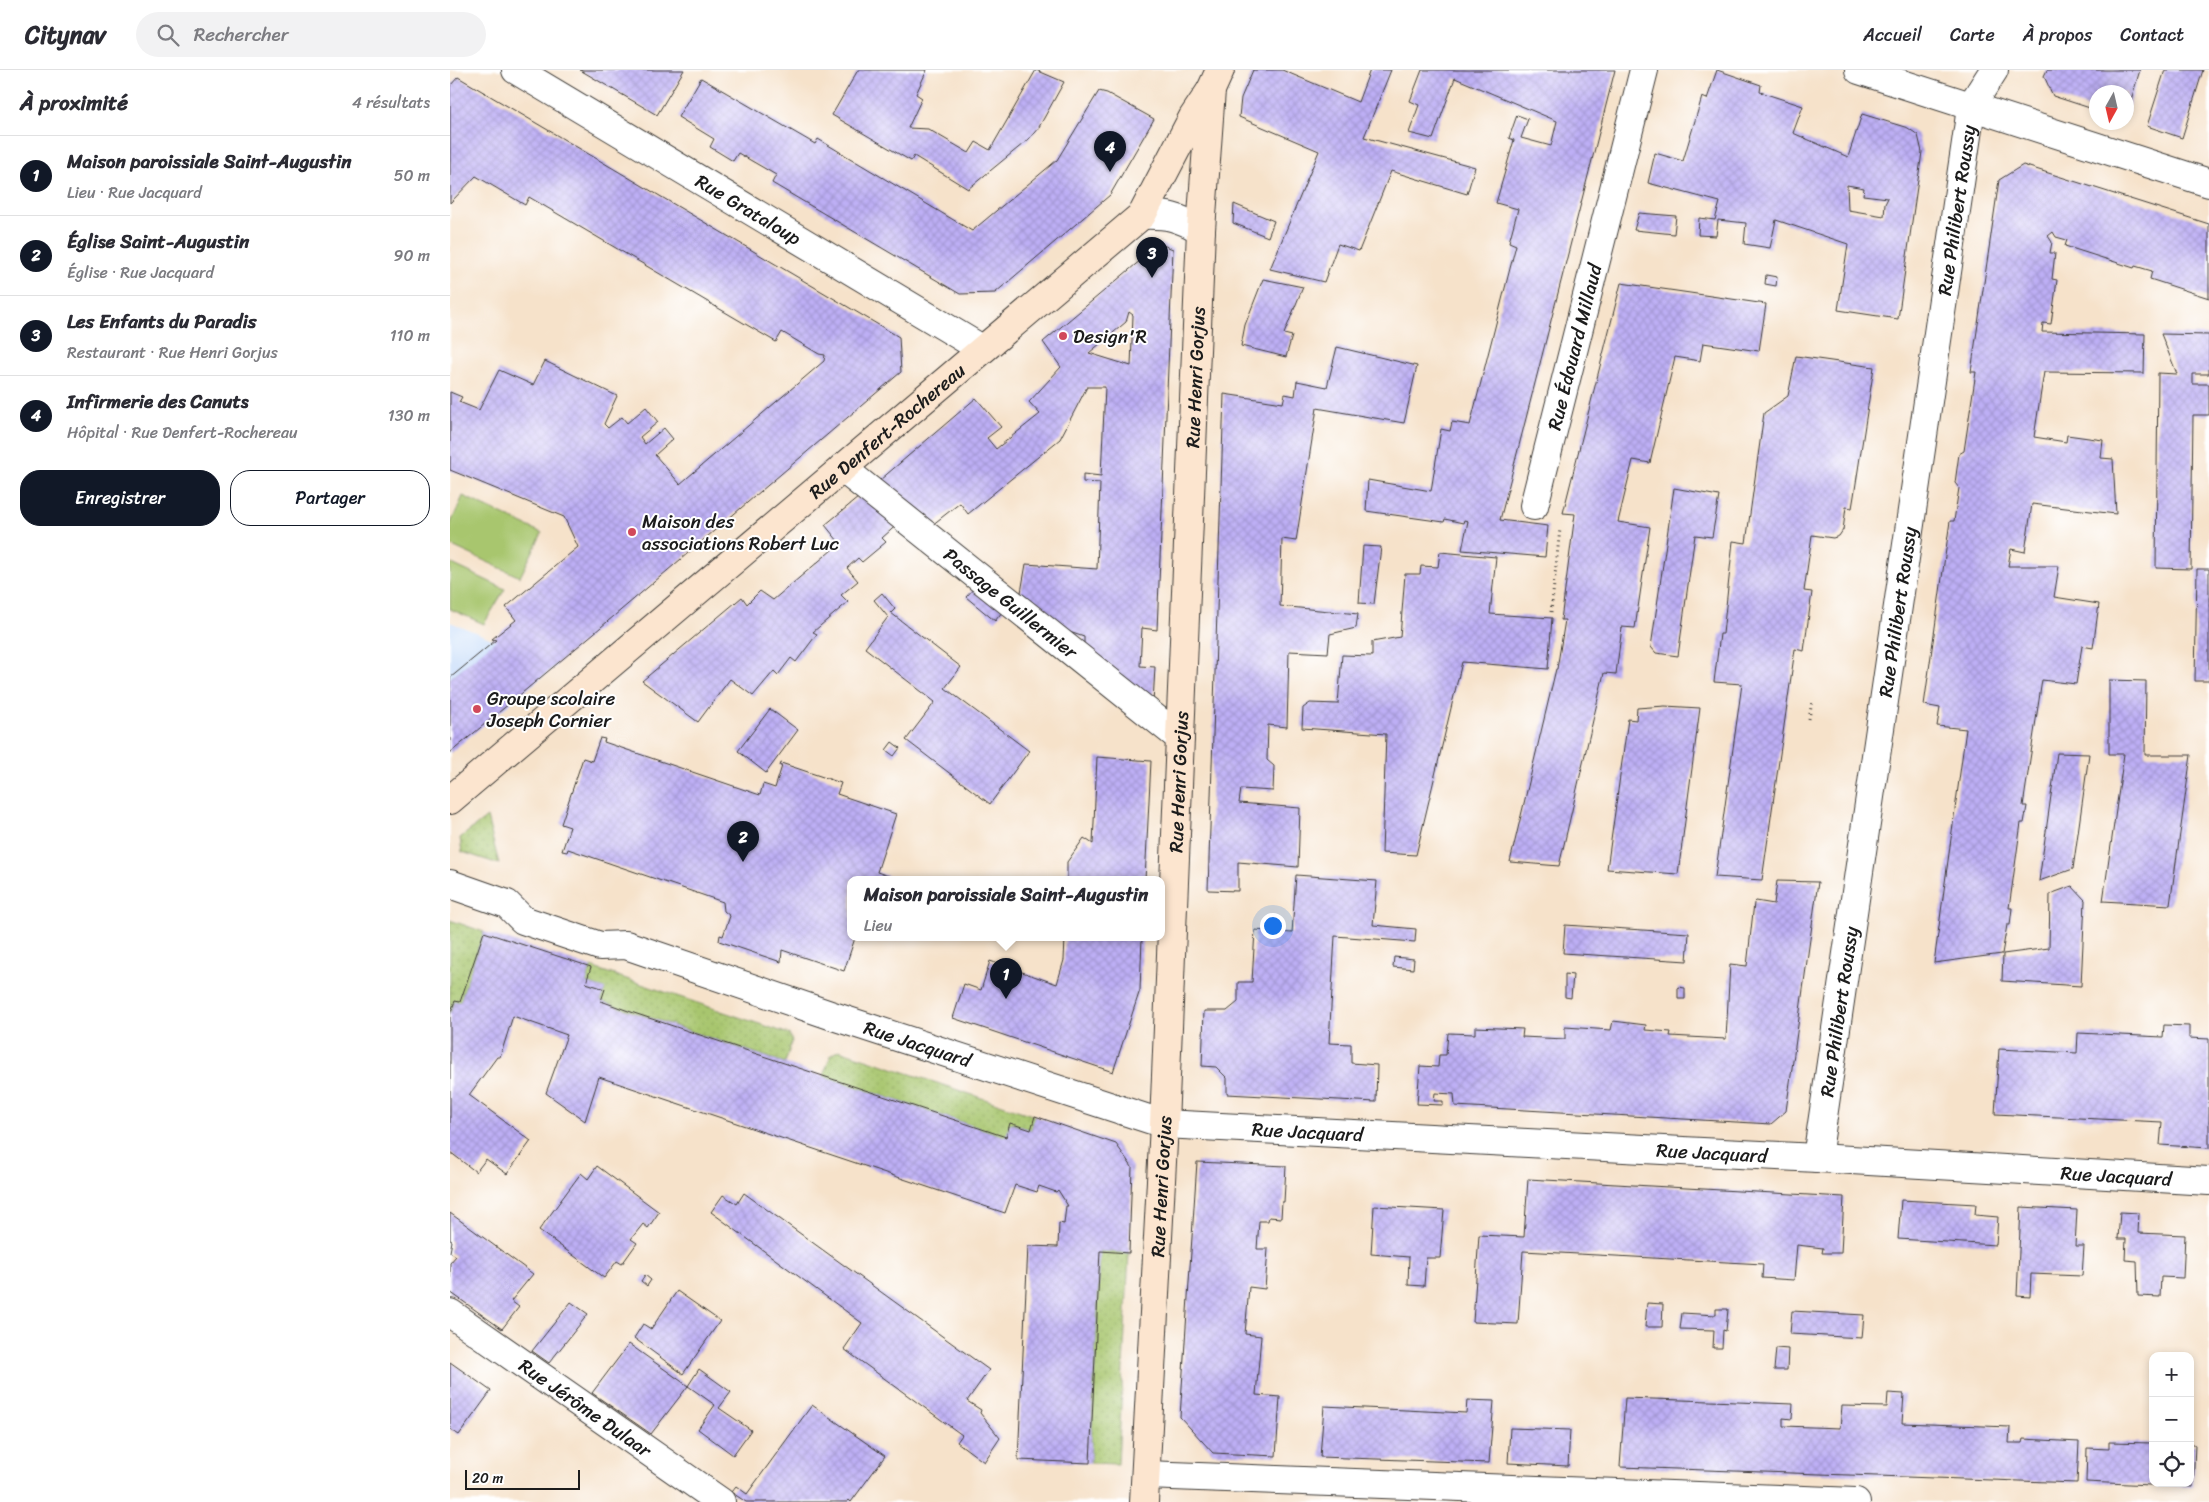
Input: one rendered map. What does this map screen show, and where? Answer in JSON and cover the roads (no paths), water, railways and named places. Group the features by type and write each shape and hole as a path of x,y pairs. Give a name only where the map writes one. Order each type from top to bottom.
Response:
{"street":[{"name":"Rue Grataloup","path":"516,70 982,349"},
{"name":"Rue Édouard Millaud","path":"1534,506 1644,70"},
{"path":"1859,70 2209,183"},
{"name":"Rue Philibert Roussy","path":"1817,1158 1971,106 1994,70"},
{"name":"Rue Denfert-Rochereau","path":"450,800 1142,215 1193,117 1216,80"},
{"name":"Rue Henri Gorjus","path":"1145,1489 1164,1124 1201,230 1216,80"},
{"path":"1142,215 1165,214 1187,222 1201,230"},
{"name":"Passage Guillermier","path":"842,468 1180,738"},
{"name":"Rue Jacquard","path":"450,884 507,904 523,920 600,946 626,945 833,1016 1164,1124 1817,1158 2209,1181"},
{"name":"Rue Jérôme Dulaar","path":"450,1313 721,1502"},
{"path":"1145,1489 1856,1502"}],"place":[{"name":"Infirmerie des Canuts","path":"1110,172"},
{"name":"Les Enfants du Paradis","path":"1152,278"},
{"name":"Design'R","path":"1063,336"},
{"name":"Maison des associations Robert Luc","path":"632,532"},
{"name":"Groupe scolaire Joseph Cornier","path":"477,709"},
{"name":"Église Saint-Augustin","path":"743,862"},
{"name":"Maison paroissiale Saint-Augustin","path":"1006,999"}]}
